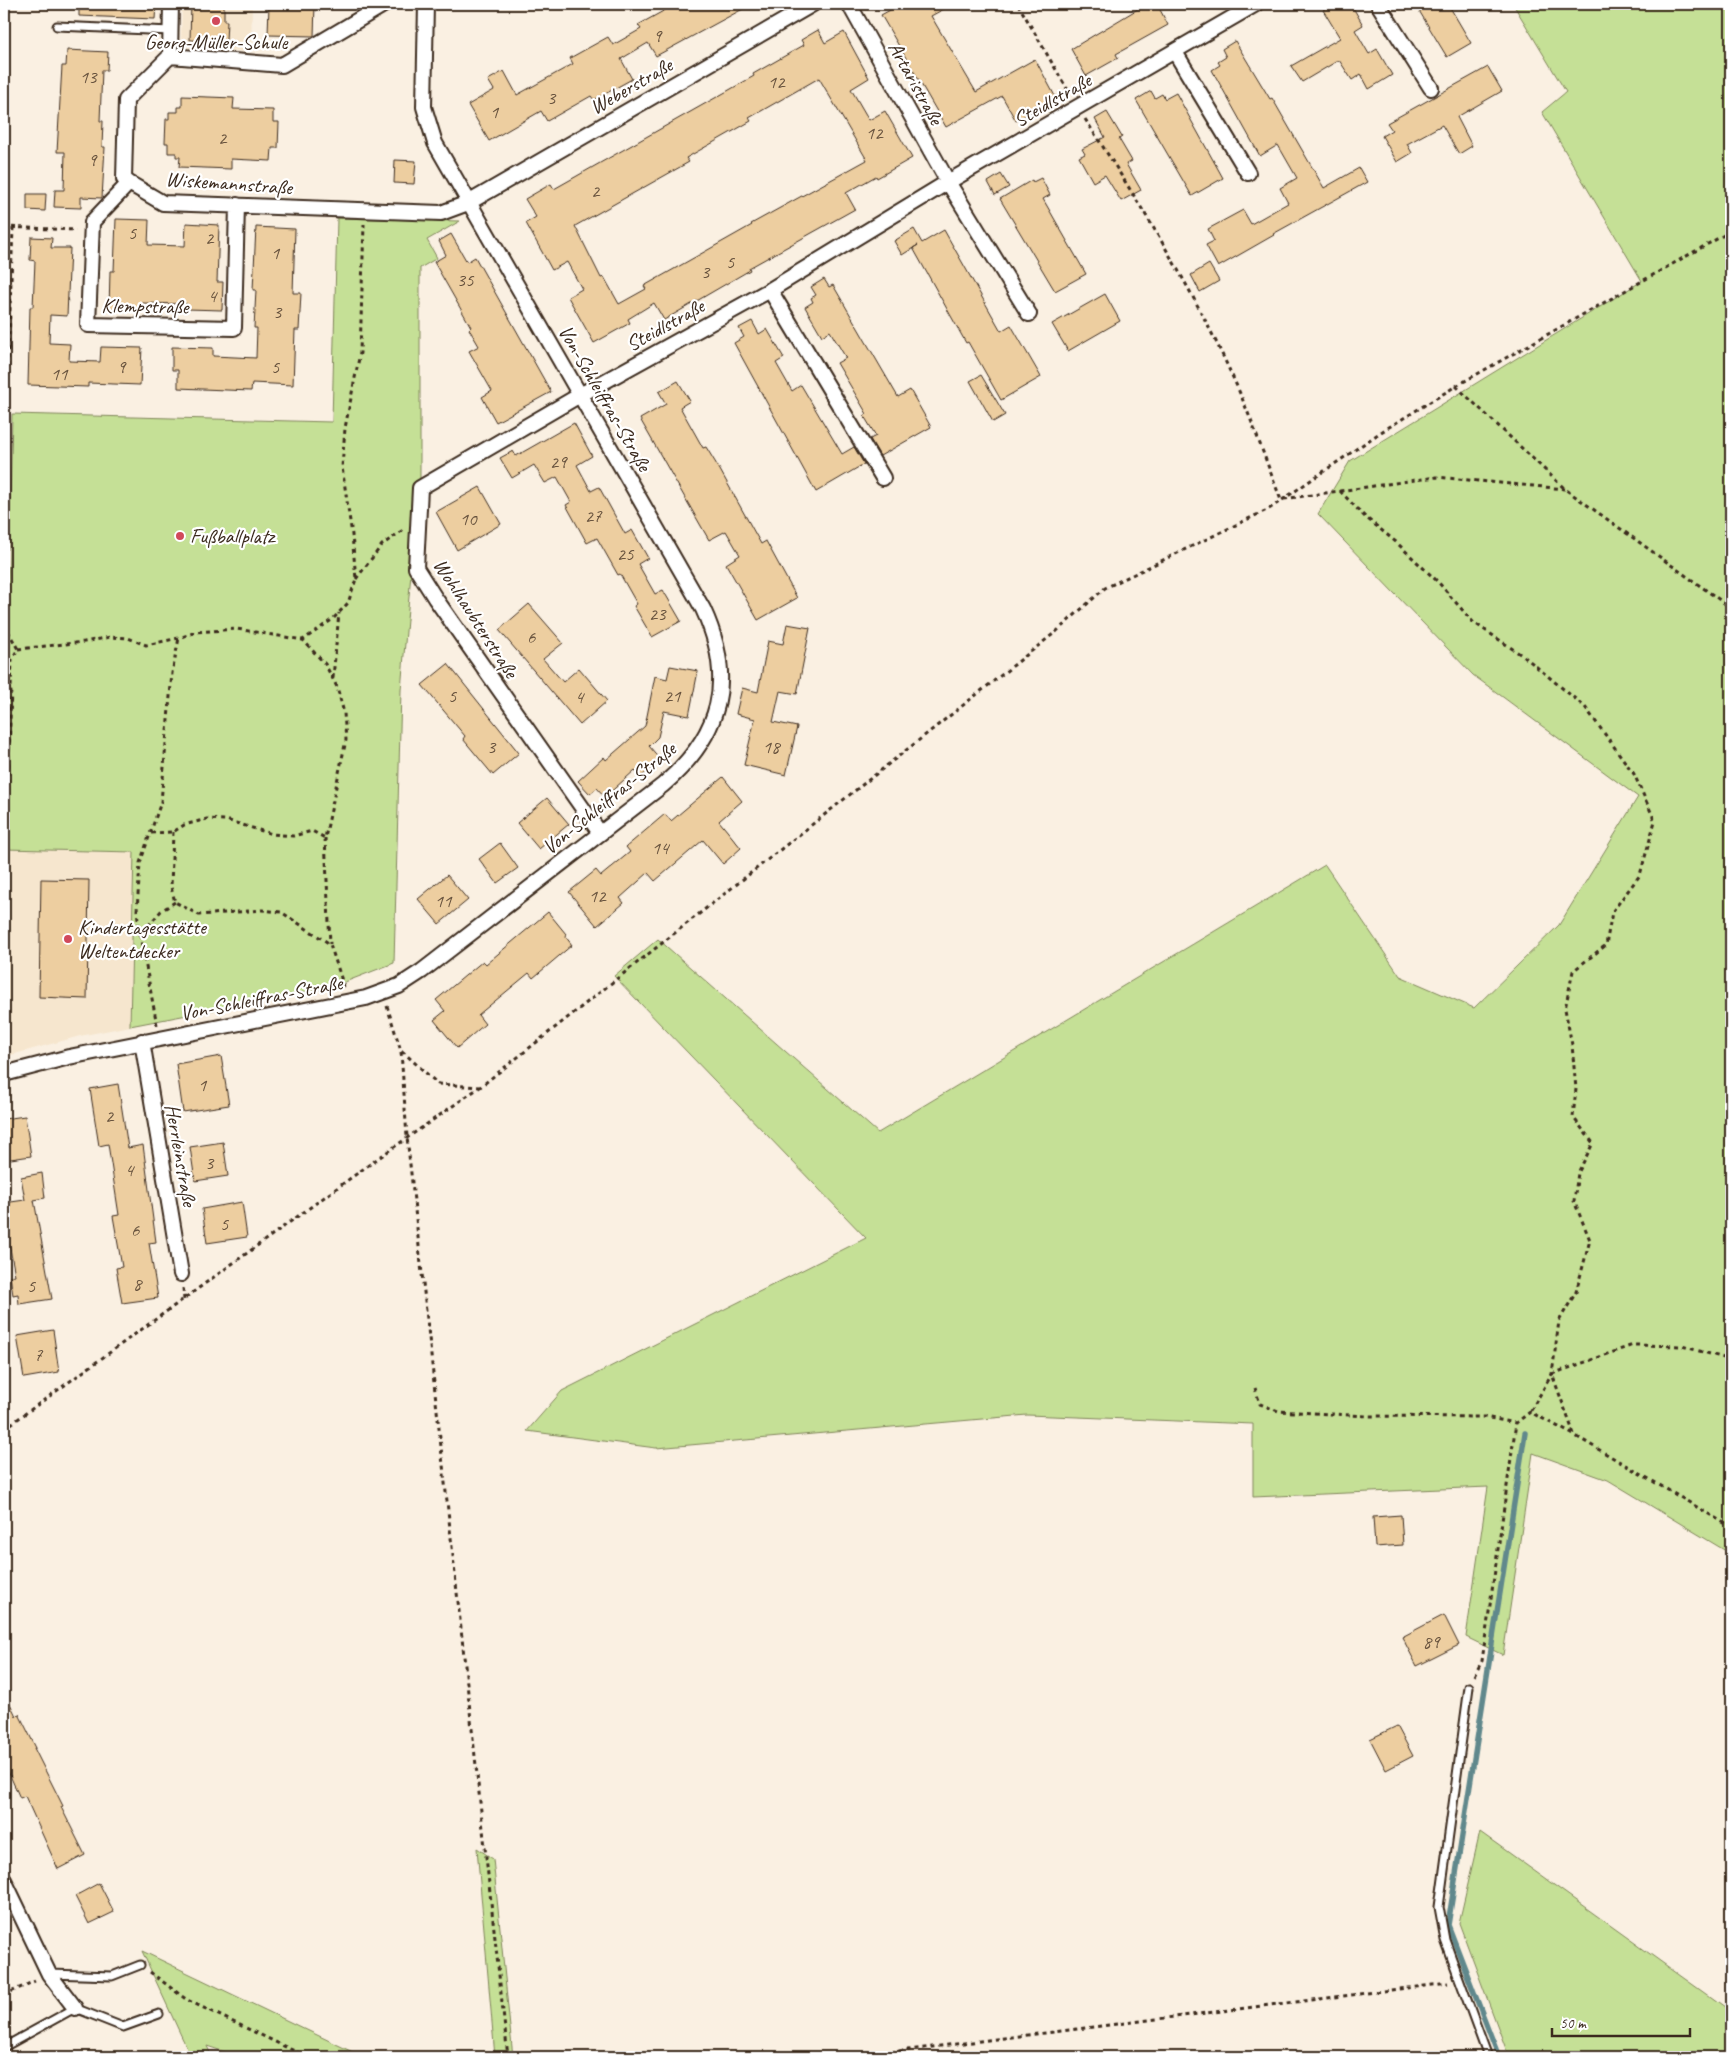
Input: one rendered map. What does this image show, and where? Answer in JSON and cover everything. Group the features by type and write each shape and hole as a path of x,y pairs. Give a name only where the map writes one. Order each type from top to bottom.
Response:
{"street":[{"path":"129,183 124,178 126,100 170,56 171,4"},
{"path":"170,56 282,64 386,4"},
{"name":"Von-Schleiffras-Straße","path":"4,1074 69,1057 348,1001 382,993 411,979 663,786 683,768 698,748 710,726 718,702 720,677 717,645 713,630 703,609 468,203 435,142 424,106 426,4"},
{"name":"Weberstraße","path":"468,203 813,4"},
{"name":"Artaristraße","path":"849,4 948,182"},
{"name":"Steidlstraße","path":"580,395 770,290 948,182 1256,4"},
{"path":"1378,4 1431,88"},
{"path":"1175,52 1248,172"},
{"path":"948,182 1029,314"},
{"name":"Wiskemannstraße","path":"129,183 163,203 238,204 364,212 441,213 468,203"},
{"name":"Klempstraße","path":"129,183 92,222 88,325 234,328 238,204"},
{"path":"770,290 883,478"},
{"name":"Wohlhaubterstraße","path":"580,395 420,488 416,568 600,834"},
{"name":"Herrleinstraße","path":"142,1042 181,1274"},
{"path":"4,1880 49,1974 75,2008"}],"lane":[{"path":"57,26 171,31"},
{"path":"1469,1687 1439,1907 1445,1940 1488,2057"},
{"path":"49,1974 112,1976 140,1965"},
{"path":"4,2047 75,2008 123,2027 159,2014"}],"path":[{"path":"1018,4 1078,108 1118,170 1199,308 1230,371 1281,500"},
{"path":"356,579 342,467 345,428 360,353 364,212"},
{"path":"4,227 92,230"},
{"path":"4,462 13,228"},
{"path":"4,1428 407,1137 480,1087 1057,631 1106,588 1269,509 1381,432 1456,386 1731,231"},
{"path":"1456,386 1565,489 1731,608"},
{"path":"1281,500 1436,477 1565,489"},
{"path":"1340,491 1364,516 1396,542 1438,582 1473,622 1526,658 1586,707 1634,774 1654,822 1640,875 1612,912 1606,944 1574,972 1565,1009 1572,1045 1576,1089 1574,1117 1593,1143 1578,1173 1574,1201 1590,1240 1576,1292 1559,1321 1552,1374 1530,1412 1516,1423 1482,1661 1469,1687"},
{"path":"303,640 339,613 348,603 356,579 382,545"},
{"path":"333,679 339,613"},
{"path":"4,624 18,649"},
{"path":"18,649 84,642 110,637 128,638 146,644 179,638 196,632 237,629 303,640 326,664 344,713 346,740 325,838 330,944 348,1001"},
{"path":"160,1038 137,911 140,863 161,802 172,673 179,638"},
{"path":"4,895 12,659 18,649"},
{"path":"151,833 173,832 184,825 207,819 226,820 272,834 293,836 312,831 325,838"},
{"path":"173,832 171,887 175,902 199,915 262,910 281,912 330,944"},
{"path":"140,934 161,911 175,902"},
{"path":"382,993 401,1051 407,1137 508,2057"},
{"path":"401,1051 438,1084 480,1087"},
{"path":"1552,1374 1634,1345 1682,1346 1731,1360"},
{"path":"1552,1374 1574,1435"},
{"path":"1255,1388 1260,1404 1278,1412 1368,1416 1484,1417 1516,1423"},
{"path":"1530,1412 1574,1435 1731,1527"},
{"path":"140,1965 188,2000 307,2057"},
{"path":"4,1995 49,1974"},
{"path":"852,2057 1459,1982"}],"shaded area":[{"name":"Georg-Müller-Schule","path":"182,4 252,4 251,51 192,50 181,38"},
{"name":"Kindertagesstätte Weltentdecker","path":"4,849 134,852 130,1026 80,1036 4,1057"}],"green space":[{"path":"1513,4 1731,4 1731,1554 1608,1480 1533,1453 1503,1655 1466,1637 1488,1487 1253,1497 1253,1424 1027,1415 656,1448 527,1431 562,1391 866,1238 614,976 658,939 878,1133 1325,865 1400,976 1474,1008 1559,925 1638,797 1473,675 1318,514 1350,461 1642,281 1542,112 1566,92"},
{"path":"337,218 460,221 427,240 437,258 420,268 420,479 414,482 411,573 401,690 394,963 332,987 130,1026 134,852 4,849 12,414 332,422"},
{"path":"1480,1832 1731,2012 1731,2057 1509,2057 1459,1923"},
{"path":"477,1848 493,1859 513,2057 495,2057"},
{"path":"142,1951 363,2057 240,2057 207,2046 212,2057 191,2057"}],"building":[{"path":"79,4 156,4 155,19 79,16"},
{"path":"191,4 224,4 224,21 227,21 226,41 190,40"},
{"path":"269,4 315,4 314,36 268,35"},
{"path":"676,4 752,4 656,56 648,43 621,59 632,79 594,100 591,96 547,121 541,111 489,141 468,105 494,90 488,80 504,71 517,95 573,64 570,58 608,37 613,45 641,29 638,25"},
{"path":"901,4 953,4 931,16 976,92 1035,59 1056,98 1016,121 1002,96 946,127 881,15"},
{"path":"1146,4 1157,4 1168,25 1116,54 1118,58 1086,76 1071,49"},
{"path":"1333,4 1351,4 1363,25 1355,30 1369,54 1377,49 1392,75 1369,89 1361,74 1352,80 1339,60 1302,82 1291,66 1340,38 1323,10"},
{"path":"1415,4 1448,4 1471,43 1447,57"},
{"path":"818,30 825,43 844,32 869,78 851,89 869,120 885,111 912,158 846,193 855,209 749,268 750,270 664,320 654,303 628,319 630,323 594,343 568,297 582,289 567,262 552,270 526,223 536,217 525,199 551,184 554,189 754,76 753,74 804,45 801,40","holes":["819,78 867,160 644,286 646,289 619,304 604,277 601,278 575,226 689,162 686,158 751,121 749,118"]},
{"path":"1235,41 1270,99 1272,98 1324,188 1359,168 1367,182 1218,267 1206,245 1214,241 1208,229 1243,210 1251,224 1288,203 1280,188 1297,178 1278,145 1260,156 1212,70 1220,65 1218,62 1226,57 1222,49"},
{"path":"67,50 108,52 107,70 102,70 100,121 103,121 102,147 105,147 102,198 81,197 81,208 54,207 55,190 64,190 65,152 57,152 62,66 66,66"},
{"path":"1488,67 1502,91 1457,117 1472,146 1459,154 1442,125 1407,144 1412,153 1397,162 1382,136 1392,130 1387,123"},
{"path":"1151,91 1155,98 1162,94 1165,99 1176,93 1223,178 1192,196 1136,100"},
{"path":"182,96 234,98 233,109 273,110 273,122 279,122 278,148 272,148 271,161 231,159 231,169 179,167 180,157 176,157 176,153 168,153 168,143 165,143 166,119 169,119 169,112 178,112 178,107 182,107"},
{"path":"1107,112 1122,137 1119,139 1132,161 1126,164 1141,190 1121,201 1105,175 1093,182 1079,157 1085,154 1082,149 1105,137 1095,119"},
{"path":"395,160 416,161 414,184 394,183"},
{"path":"1001,174 1009,187 995,195 988,182"},
{"path":"1041,178 1050,195 1043,199 1086,274 1055,291 1000,199 1032,180 1033,182"},
{"path":"27,194 46,194 45,211 27,210"},
{"path":"116,219 149,220 148,245 185,246 186,223 219,225 217,282 223,282 222,310 187,309 187,304 141,303 141,311 109,310 110,271 114,271"},
{"path":"256,227 295,229 293,293 301,293 299,330 295,330 293,385 252,383 251,391 178,388 178,370 172,370 172,347 213,348 213,356 256,358 257,328 254,328 256,290 253,290"},
{"path":"914,229 922,243 944,230 1001,331 1011,325 1041,377 1001,400 968,342 966,343 913,248 902,255 894,241"},
{"path":"451,234 467,262 475,257 551,392 496,422 482,397 492,391 469,351 479,346 469,329 471,327 434,262 446,255 439,241"},
{"path":"31,237 52,238 51,248 70,248 67,316 50,315 49,343 70,344 69,361 100,362 101,347 142,348 140,385 88,383 88,387 28,385 30,307 33,307 35,261 30,260"},
{"path":"1209,264 1219,281 1200,292 1191,275"},
{"path":"824,279 829,287 833,285 898,397 910,390 931,427 880,456 870,439 876,436 864,416 867,414 837,363 846,358 830,331 822,336 805,307 813,302 811,298 816,295 811,287"},
{"path":"1105,294 1120,321 1068,351 1052,324"},
{"path":"752,321 759,334 767,329 784,358 776,363 792,391 801,385 842,454 854,447 864,464 816,492 734,343 744,337 739,328"},
{"path":"981,375 1005,415 993,422 970,381"},
{"path":"678,381 690,401 680,407 703,448 706,447 720,470 761,544 766,541 797,598 758,620 726,564 740,555 726,531 709,540 640,419 666,404 659,392"},
{"path":"574,423 592,456 577,465 591,491 599,487 625,534 632,530 648,558 638,564 655,594 663,590 681,621 652,637 634,606 637,604 597,538 587,543 566,505 571,502 557,477 545,483 534,465 512,478 500,458 513,451 516,456"},
{"path":"480,487 501,524 457,550 436,512"},
{"path":"529,604 563,643 543,659 563,682 579,668 607,701 580,725 499,630"},
{"path":"787,624 810,628 797,694 780,691 773,722 797,727 786,775 744,765 755,719 736,714 742,688 758,692 768,641 783,644"},
{"path":"448,664 519,753 493,775 463,739 465,736 422,685"},
{"path":"670,666 698,671 689,716 664,711 658,737 649,746 661,760 641,777 635,770 605,797 597,788 590,794 578,781 604,757 606,760 645,726 655,676 667,679"},
{"path":"723,777 742,801 719,821 741,848 723,864 703,840 655,881 648,873 620,898 624,903 597,926 569,892 596,870 601,876 630,852 626,847 665,814 671,821"},
{"path":"547,798 569,824 539,849 517,823"},
{"path":"500,843 518,868 497,883 479,859"},
{"path":"447,875 468,900 439,924 418,899"},
{"path":"41,879 89,880 87,999 39,997"},
{"path":"548,912 566,934 565,936 572,945 533,978 529,973 478,1015 485,1024 457,1048 434,1020 445,1011 436,1000 483,961 486,964"},
{"path":"221,1056 229,1105 183,1112 176,1064"},
{"path":"118,1084 128,1148 143,1145 156,1242 149,1243 158,1298 122,1303 116,1268 122,1267 113,1216 119,1215 108,1144 99,1146 90,1089"},
{"path":"25,1116 31,1156 4,1160 4,1119"},
{"path":"223,1142 228,1176 195,1181 190,1147"},
{"path":"42,1173 45,1198 34,1200 52,1299 19,1304 18,1294 13,1295 10,1276 15,1275 6,1227 4,1228 4,1203 25,1200 21,1177"},
{"path":"242,1202 247,1237 207,1243 202,1209"},
{"path":"53,1330 59,1372 24,1378 17,1336"},
{"path":"1401,1515 1403,1545 1375,1547 1373,1517"},
{"path":"1444,1615 1459,1645 1417,1666 1402,1637"},
{"path":"4,1691 16,1716 19,1714 36,1748 34,1748 85,1855 58,1869 25,1796 20,1798 4,1762"},
{"path":"1397,1726 1413,1756 1386,1770 1370,1739"},
{"path":"99,1883 114,1912 89,1924 75,1896"}],"waterway":[{"path":"1499,2057 1448,1925 1525,1433"}],"place":[{"name":"Georg-Müller-Schule","path":"216,21"},
{"name":"Fußballplatz","path":"180,536"},
{"name":"Kindertagesstätte Weltentdecker","path":"68,939"}]}
